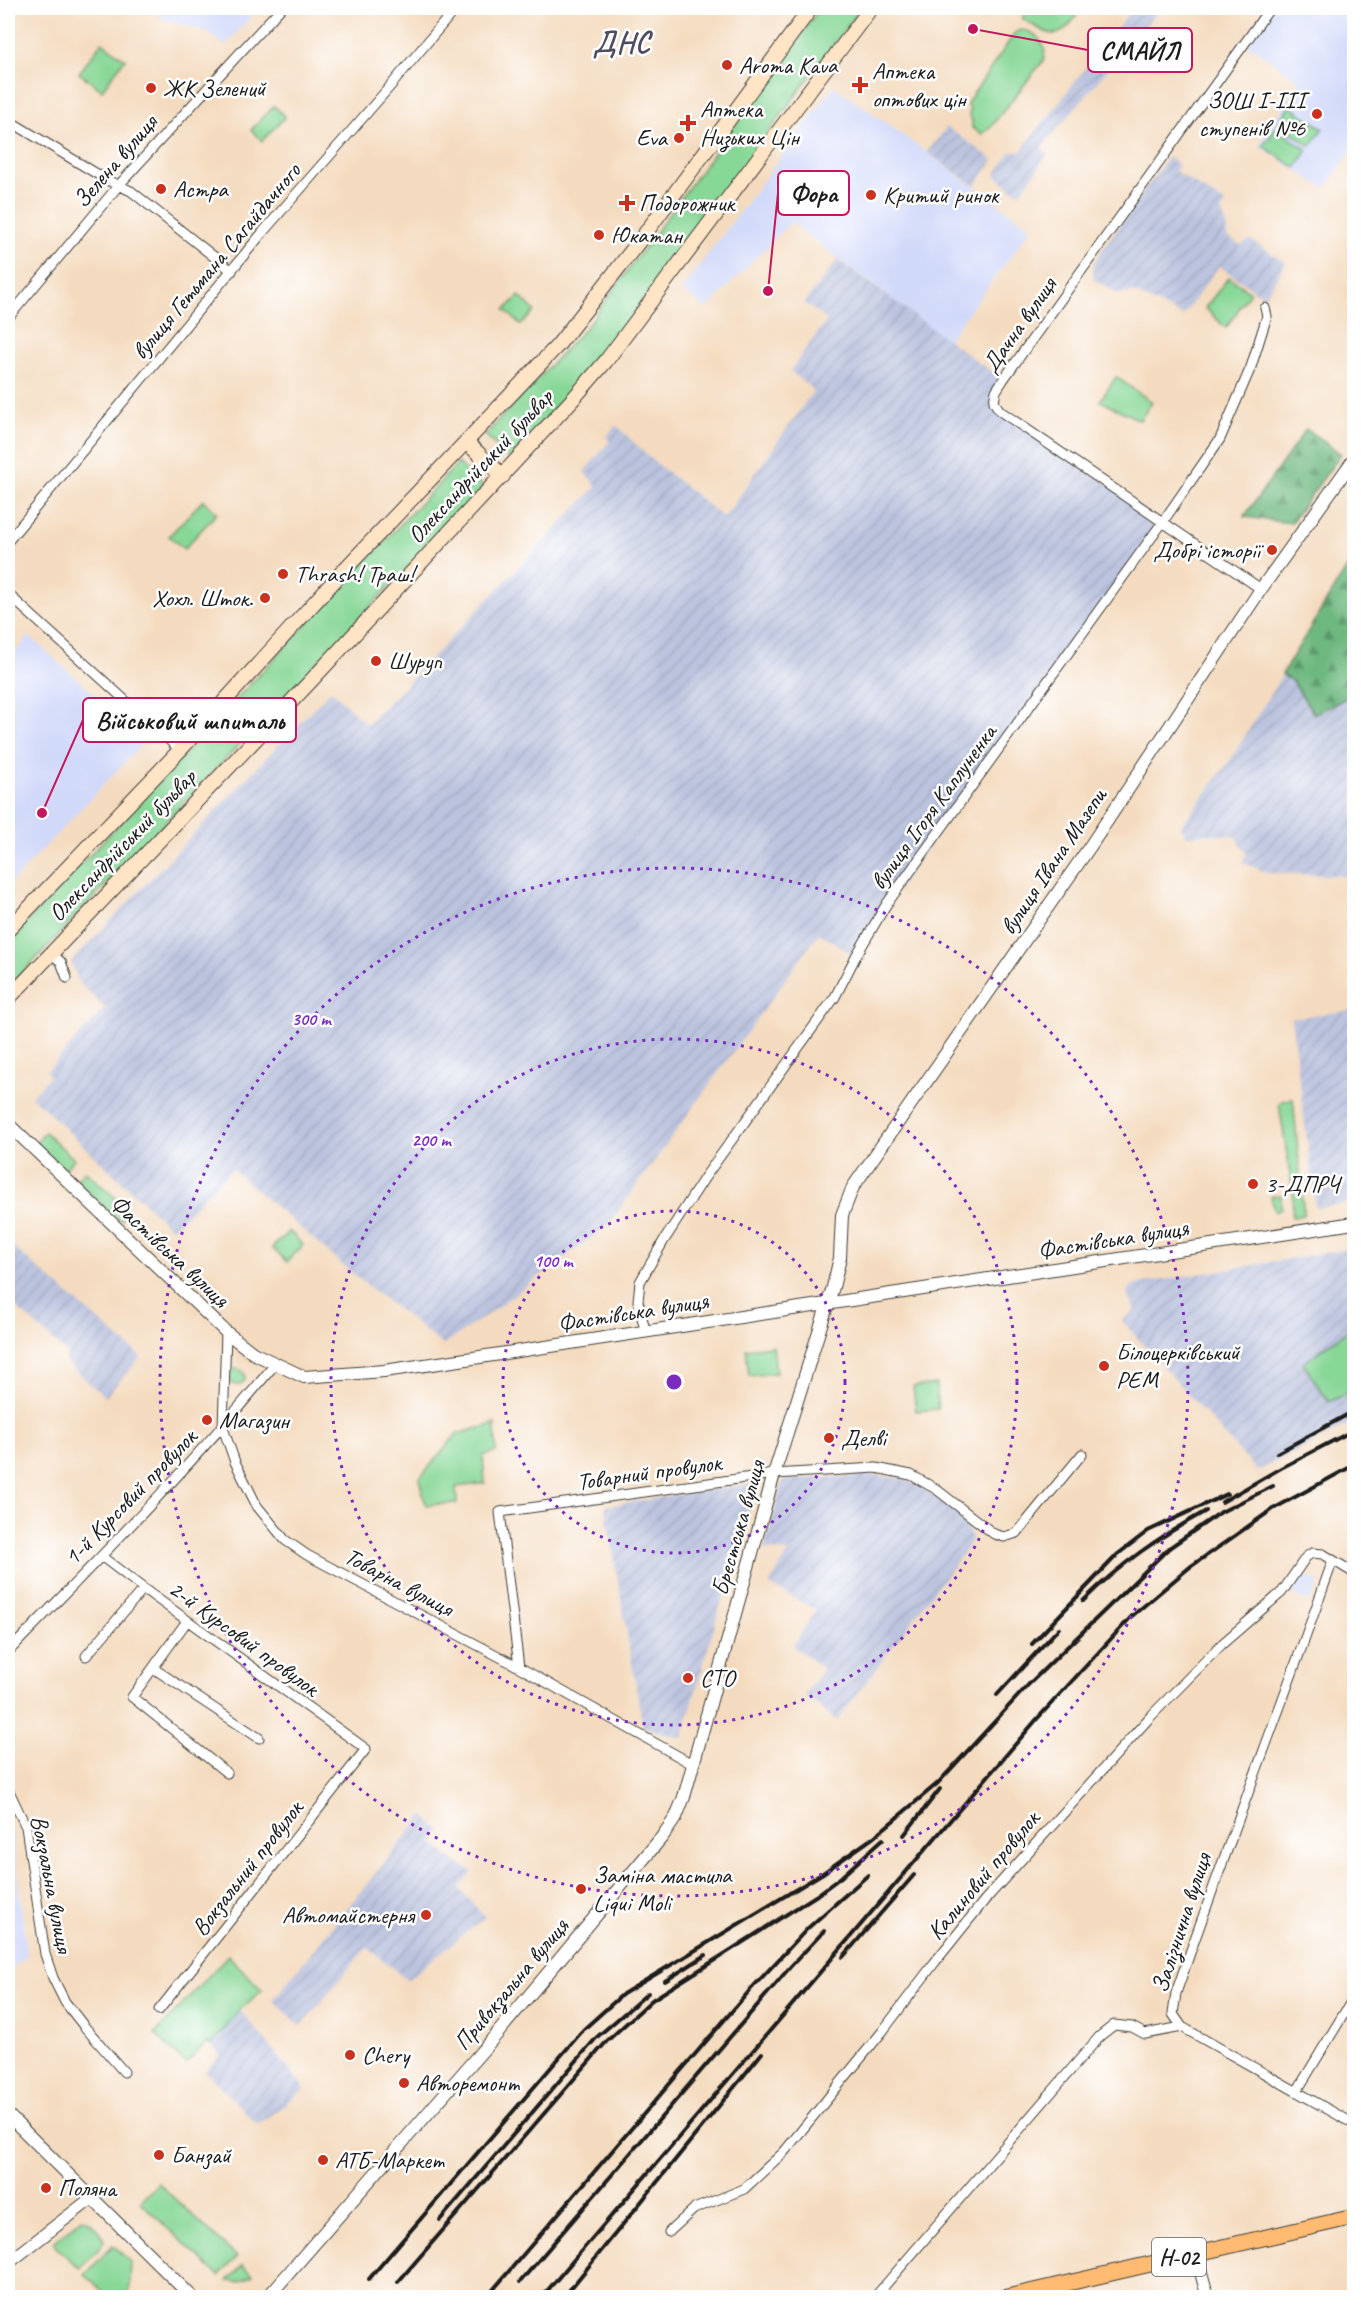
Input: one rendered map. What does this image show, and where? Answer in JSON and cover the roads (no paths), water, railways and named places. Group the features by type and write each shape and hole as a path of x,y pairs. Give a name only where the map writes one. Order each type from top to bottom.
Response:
{"main road":[{"name":"Олександрійський бульвар","path":"8,930 180,750 345,569 526,381 586,311 811,8"},
{"name":"Олександрійський бульвар","path":"8,999 502,476 606,361 871,8"},
{"path":"466,441 502,476"},
{"name":"Н-02","path":"1003,2298 1354,2217"}],"street":[{"name":"Зелена вулиця","path":"8,318 119,185 281,8"},
{"name":"вулиця Гетьмана Сагайдачного","path":"8,541 232,271 456,8"},
{"name":"Дачна вулиця","path":"1261,589 999,411 994,402 1003,380 1269,8"},
{"path":"8,120 107,180 131,191 232,271"},
{"name":"вулиця Ігоря Каплуненка","path":"645,1330 638,1301 640,1282 663,1242 705,1177 835,997 886,905 1220,439 1251,367 1267,316 1265,308"},
{"name":"вулиця Івана Мазепи","path":"827,1304 840,1258 842,1215 853,1187 1091,845 1261,589 1354,459"},
{"path":"8,594 180,750"},
{"path":"51,952 62,962 67,978"},
{"name":"Фастівська вулиця","path":"8,1125 226,1332 253,1353 304,1377 338,1376 480,1357 1354,1223"},
{"name":"Брестська вулиця","path":"694,1765 774,1474 827,1304"},
{"name":"Товарна вулиця","path":"226,1332 223,1428 235,1462 257,1506 285,1540 307,1555 519,1667 694,1765"},
{"name":"1-й Курсовий провулок","path":"8,1652 223,1428 275,1364"},
{"name":"Товарний провулок","path":"519,1667 500,1512 774,1474 876,1468 910,1475 936,1489 994,1534 1004,1537 1017,1533 1082,1454"},
{"name":"Калиновий провулок","path":"669,2232 694,2209 744,2189 784,2152 882,2032 984,1901 1143,1725 1222,1644 1282,1592 1306,1557 1312,1553 1323,1554 1334,1560"},
{"name":"2-й Курсовий провулок","path":"101,1556 143,1589 366,1749"},
{"path":"1334,1560 1354,1573"},
{"name":"Залізнична вулиця","path":"874,2298 1100,2036 1114,2025 1132,2027 1144,2034 1182,2027 1173,2014 1176,1993 1226,1850 1280,1711 1334,1560"},
{"path":"86,1656 143,1589"},
{"path":"187,1621 132,1698 227,1773"},
{"path":"153,1668 259,1738"},
{"name":"Вокзальний провулок","path":"159,2010 366,1749"},
{"name":"Привокзальна вулиця","path":"267,2298 496,2035 662,1837 676,1817 694,1765"},
{"name":"Вокзальна вулиця","path":"8,1789 26,1827 45,1954 53,1978 65,2001 83,2025 124,2072"},
{"path":"1297,2091 1354,1996"},
{"path":"1182,2027 1354,2124"},
{"path":"8,2115 193,2297"},
{"path":"8,2263 92,2198"},
{"path":"1196,2254 1208,2298"}],"railway":[{"path":"1277,1453 1354,1411"},
{"path":"1222,1502 1354,1430"},
{"path":"541,2298 1037,1719 1132,1616 1190,1567 1273,1509 1354,1465"},
{"path":"369,2279 584,2029 623,1994 823,1873 874,1837 938,1783 1029,1684 1169,1548 1221,1512 1273,1486"},
{"path":"1032,1644 1118,1554 1148,1531 1227,1494"},
{"path":"1083,1601 1141,1552 1206,1511"},
{"path":"997,1695 1059,1628"},
{"path":"904,1835 940,1789"},
{"path":"398,2282 607,2041 652,2000 817,1895 841,1877 883,1839"},
{"path":"486,2298 751,1989 808,1928 868,1875"},
{"path":"843,1957 914,1875"},
{"path":"520,2282 791,1966 824,1931"},
{"path":"665,1981 706,1955"},
{"path":"440,2220 597,2037 648,1993"},
{"path":"563,2298 762,2053"}],"place":[{"name":"СМАЙЛ","path":"973,29"},
{"name":"Aroma Kava","path":"727,65"},
{"name":"Аптека оптових цін","path":"860,85"},
{"name":"ЖК Зелений","path":"151,88"},
{"name":"ЗОШ І-ІІІ ступенів №6","path":"1317,114"},
{"name":"Аптека Низьких Цін","path":"688,123"},
{"name":"Eva","path":"679,138"},
{"name":"Астра","path":"161,189"},
{"name":"Критий ринок","path":"871,195"},
{"name":"Подорожник","path":"627,203"},
{"name":"Юкатан","path":"599,235"},
{"name":"Фора","path":"768,291"},
{"name":"Добрі історії","path":"1272,550"},
{"name":"Thrash! Траш!","path":"283,574"},
{"name":"Хохл. Шток.","path":"265,598"},
{"name":"Шуруп","path":"376,661"},
{"name":"Військовий шпиталь","path":"42,813"},
{"name":"3-ДПРЧ","path":"1253,1184"},
{"name":"Білоцерківський РЕМ","path":"1104,1366"},
{"name":"Магазин","path":"207,1420"},
{"name":"Делві","path":"829,1438"},
{"name":"СТО","path":"688,1678"},
{"name":"Заміна мастила Liqui Moli","path":"581,1889"},
{"name":"Автомайстерня","path":"426,1915"},
{"name":"Chery","path":"350,2055"},
{"name":"Авторемонт","path":"404,2083"},
{"name":"Банзай","path":"159,2155"},
{"name":"АТБ-Маркет","path":"323,2160"},
{"name":"Поляна","path":"46,2188"}],"district":[{"name":"ДНС","path":"622,42"}]}
